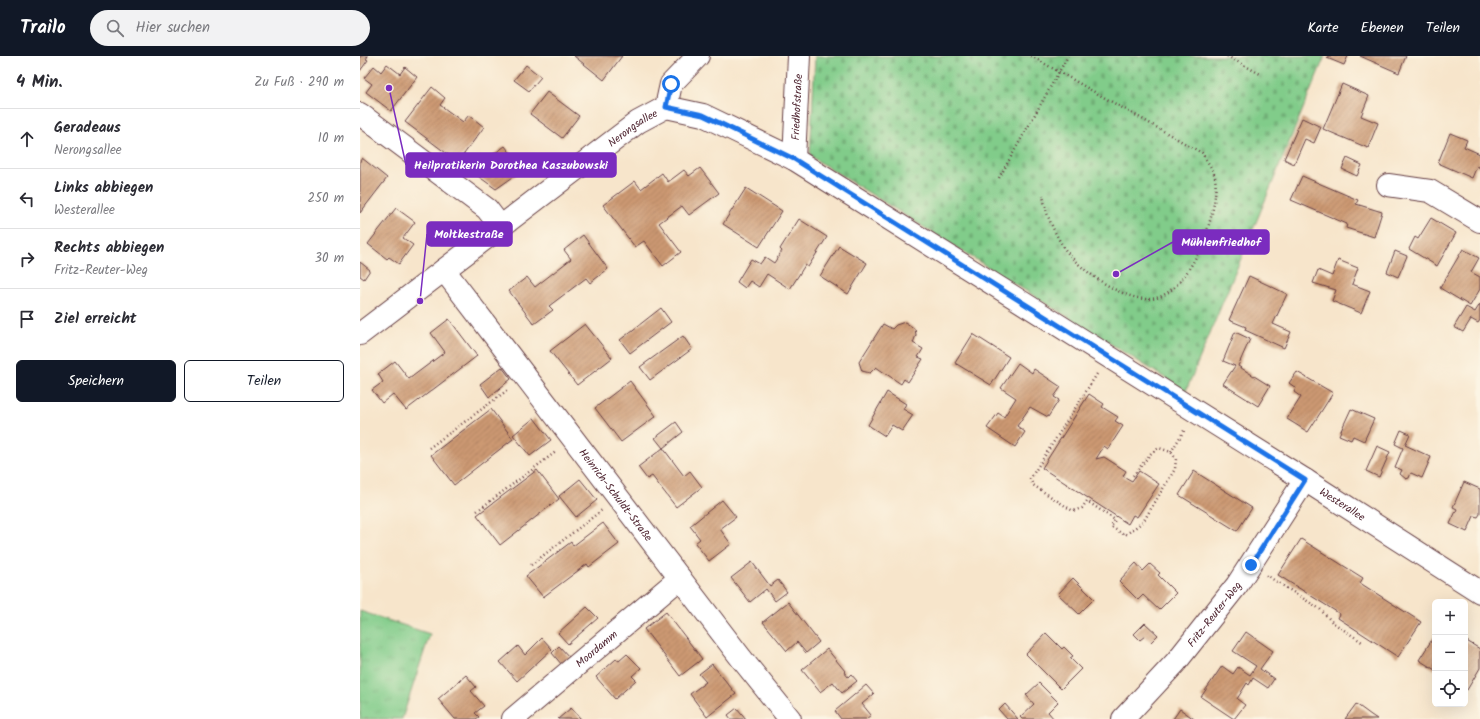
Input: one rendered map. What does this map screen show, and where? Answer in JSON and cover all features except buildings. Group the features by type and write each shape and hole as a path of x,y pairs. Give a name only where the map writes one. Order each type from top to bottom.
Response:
{"street":[{"name":"Nerongsallee","path":"360,334 638,122 666,107 671,84 698,56"},
{"name":"Friedhofstraße","path":"794,159 799,56"},
{"name":"Westerallee","path":"666,107 703,115 794,159 1305,480 1480,592"},
{"path":"360,114 487,209 500,226"},
{"path":"1388,185 1430,191 1480,220"},
{"name":"Heinrich-Schuldt-Straße","path":"444,270 790,719"},
{"name":"Fritz-Reuter-Weg","path":"1123,719 1176,662 1220,608 1251,565 1305,480"},
{"name":"Moordamm","path":"513,719 680,578"}],"path":[{"path":"1031,56 1202,152 1215,176 1214,203 1201,246 1186,275 1168,293 1155,299 1137,298 1113,289 1090,273 1064,248 1044,208 1043,195"},
{"path":"999,178 1068,56"},
{"path":"1227,56 1262,75"},
{"path":"1108,356 1030,479 1033,485 1073,511 1082,508 1087,501 1115,520 1111,527 1125,535 1143,522 1175,469 1176,459 1171,452 1159,448 1152,452 1132,477"},
{"path":"429,448 526,377"},
{"path":"1171,452 1196,412"},
{"path":"477,512 573,438"},
{"path":"531,565 619,498"},
{"path":"1251,565 1320,609 1332,622 1362,642"}],"green space":[{"path":"815,56 1325,56 1186,391 810,156"},
{"path":"360,611 430,634 402,719 360,719"}],"place":[{"name":"Heilpratikerin Dorothea Kaszubowski","path":"389,88"},
{"name":"Mühlenfriedhof","path":"1116,274"},
{"name":"Moltkestraße","path":"420,301"}],"route":[{"path":"671,84 666,107 703,115 794,159 1305,480 1251,565"}]}
